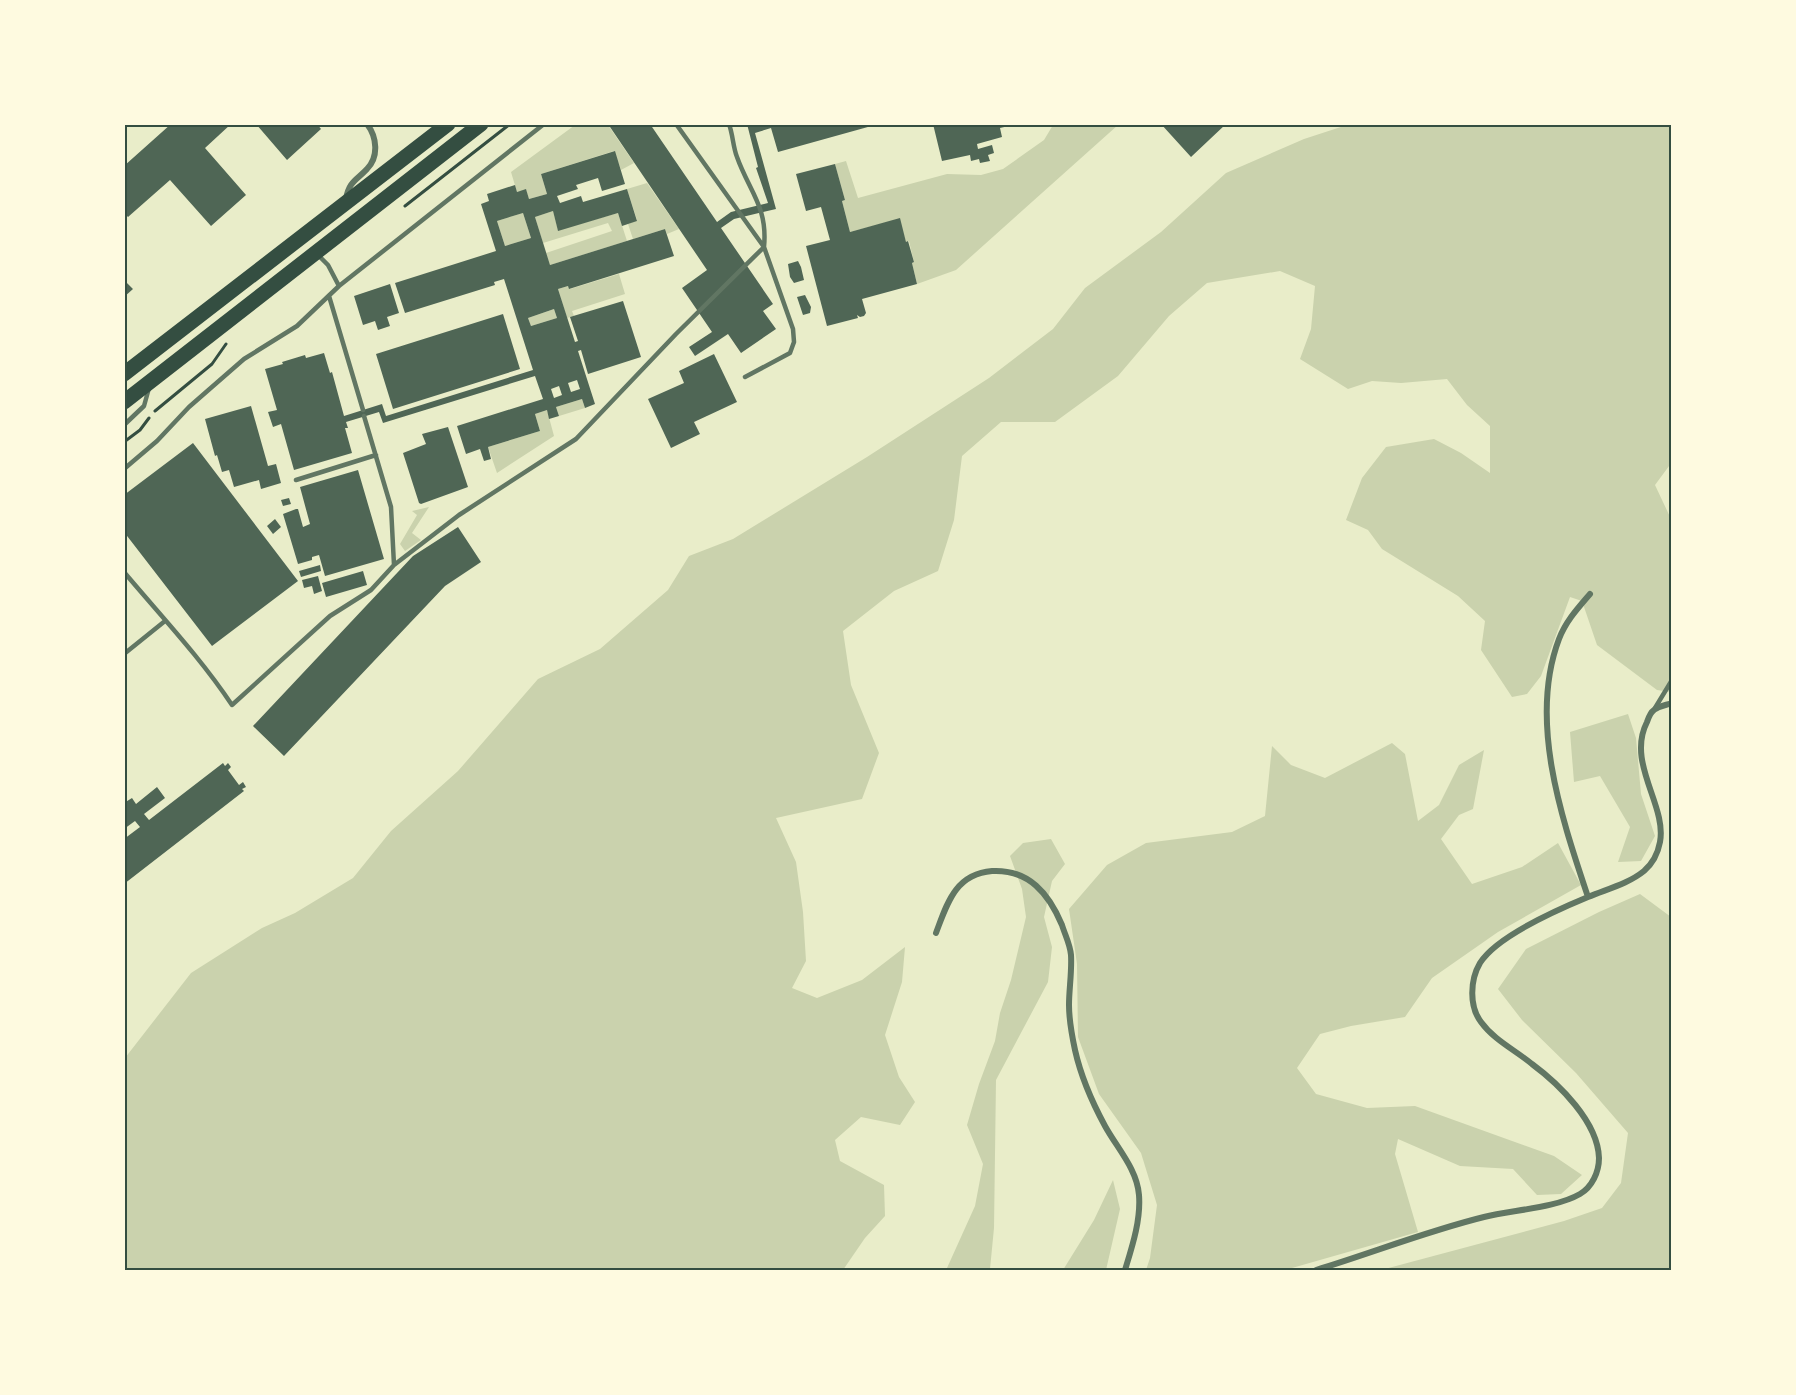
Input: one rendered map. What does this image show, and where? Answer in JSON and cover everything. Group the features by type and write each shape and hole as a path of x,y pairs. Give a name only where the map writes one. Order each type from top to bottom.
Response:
{"main road":[{"path":"124,374 448,124"},
{"path":"124,402 482,124"}],"street":[{"path":"343,206 350,185 373,160 375,140 367,124"},
{"path":"1588,897 1563,824 1557,797 1548,732 1548,696 1552,665 1560,638 1570,617 1590,594"},
{"path":"1316,1270 1474,1220 1566,1201 1582,1193 1593,1182 1599,1158 1597,1144 1589,1126 1558,1085 1492,1035 1479,1020 1474,1006 1475,974 1481,962 1493,949 1535,922 1625,882 1645,870 1655,858 1660,841 1659,823 1642,759 1641,739 1654,710 1671,703"},
{"path":"936,933 949,900 963,881 980,872 1001,871 1024,876 1040,887 1055,909 1068,941 1071,956 1069,1008 1075,1051 1084,1083 1095,1107 1130,1167 1139,1194 1137,1226 1125,1270"}],"lane":[{"path":"124,469 244,359 297,326 339,286 544,124"},
{"path":"676,124 764,247 789,314 794,342 790,353 745,377"},
{"path":"124,572 165,621 181,636 232,705 330,616 371,590 394,565 459,515 576,439 676,334 764,247 762,209 736,156 729,124"},
{"path":"316,253 328,265 339,286"},
{"path":"329,296 393,518 391,531 394,565"},
{"path":"124,424 144,406 152,380"},
{"path":"296,480 376,455"},
{"path":"124,654 165,621"},
{"path":"1654,710 1671,680"}],"path":[{"path":"402,208 510,124"},
{"path":"124,442 140,430 157,407 212,364 225,345 235,338"}],"green space":[{"path":"1451,124 1454,126 1456,124 1671,125 1672,462 1655,485 1671,519 1671,692 1657,690 1597,645 1582,601 1570,597 1541,676 1527,694 1512,697 1481,650 1485,621 1458,596 1382,549 1368,530 1346,520 1362,478 1386,447 1434,439 1461,453 1490,473 1490,426 1467,405 1447,379 1401,383 1372,381 1348,389 1300,359 1311,329 1315,286 1280,271 1207,283 1169,316 1118,376 1055,422 1001,422 962,456 954,520 938,571 894,591 843,631 851,685 879,753 862,799 776,818 796,862 803,912 806,961 792,988 817,998 862,980 905,947 902,982 885,1035 899,1077 915,1102 900,1125 861,1117 835,1140 840,1161 884,1185 885,1216 865,1238 843,1270 125,1270 125,1058 191,973 262,928 295,913 353,878 391,831 458,771 538,679 600,649 668,590 689,556 733,539 867,457 989,378 1053,329 1085,288 1161,232 1226,173 1304,139 1347,125"},
{"path":"575,125 608,125 634,163 621,170 614,151 541,174 547,194 529,199 526,190 517,192 511,172"},
{"path":"1053,125 1118,125 956,270 917,284 909,241 906,242 899,219 850,232 842,201 845,200 835,164 846,161 858,198 947,174 981,175 1003,169 1044,140"},
{"path":"647,183 679,229 667,234 665,229 633,239 628,224 637,220 627,189"},
{"path":"553,211 558,230 618,213 627,241 550,265 546,253 612,231 608,223 543,243 535,217"},
{"path":"523,213 531,238 505,246 497,221"},
{"path":"619,274 625,294 572,311 574,316 567,318 558,289 568,286 570,289"},
{"path":"554,309 557,318 531,326 528,318"},
{"path":"582,399 585,408 559,416 556,407"},
{"path":"547,410 554,436 497,473 488,447 540,431 535,414"},
{"path":"429,507 412,533 421,540 405,551 400,544 417,515 412,511"},
{"path":"1628,714 1636,738 1641,794 1655,836 1641,861 1618,862 1630,827 1600,776 1574,782 1570,732"},
{"path":"1392,743 1405,754 1418,821 1439,805 1459,765 1484,750 1473,809 1459,815 1441,839 1472,884 1522,867 1558,843 1581,885 1498,932 1432,978 1405,1017 1320,1034 1297,1068 1316,1094 1367,1108 1415,1106 1554,1156 1582,1175 1561,1194 1537,1195 1513,1169 1460,1166 1398,1139 1395,1154 1418,1232 1285,1270 1146,1270 1150,1258 1157,1205 1141,1153 1099,1094 1078,1037 1077,964 1069,909 1107,865 1146,843 1232,832 1265,816 1272,746 1291,765 1325,778"},
{"path":"1051,839 1065,864 1052,881 1044,917 1052,947 1048,982 996,1080 994,1228 990,1269 943,1270 947,1268 975,1206 983,1164 967,1125 995,1041 1000,1013 1011,980 1026,917 1022,889 1010,856 1023,843"},
{"path":"1640,894 1671,917 1671,1270 1381,1270 1564,1221 1602,1208 1621,1183 1628,1133 1576,1073 1522,1020 1498,989 1526,949"},
{"path":"1113,1180 1120,1209 1106,1270 1063,1270 1094,1220"}],"building":[{"path":"171,124 231,124 205,148 246,195 211,226 170,180 128,217 124,213 124,166"},
{"path":"256,124 317,124 321,129 287,160"},
{"path":"608,124 650,124 717,222 731,212 768,203 756,168 758,167 747,124 753,126 760,124 875,125 778,152 771,128 755,133 776,209 734,219 721,228 773,304 763,311 776,329 741,353 728,334 695,356 689,347 712,332 682,288 707,270"},
{"path":"933,124 1013,125 1000,128 1002,137 977,144 978,149 992,145 994,153 988,155 990,161 980,163 979,159 971,161 970,155 942,161"},
{"path":"1161,124 1226,124 1191,157"},
{"path":"615,151 625,184 602,191 598,178 576,185 578,189 557,196 560,203 581,196 583,202 627,189 637,221 622,226 618,213 558,231 553,211 535,217 550,265 665,229 674,256 569,289 568,286 558,289 575,342 578,341 570,317 623,301 641,357 588,374 581,350 578,351 595,404 585,408 582,399 556,407 559,416 549,419 547,410 535,414 540,431 488,447 491,459 484,461 480,449 466,454 457,426 543,399 535,376 383,423 379,412 346,422 348,428 345,428 352,453 294,470 281,424 273,427 268,412 277,410 265,369 305,355 306,358 324,353 330,373 332,372 344,416 382,404 386,416 533,370 504,279 494,282 495,285 405,313 395,283 496,251 481,204 489,201 487,194 515,185 517,192 526,189 529,199 547,194 541,174","holes":["523,213 531,238 505,246 497,221","554,309 557,318 531,326 528,318","577,380 580,389 571,392 568,383","559,386 562,395 554,398 551,389"]},
{"path":"835,164 845,200 842,201 850,232 900,218 914,262 912,263 917,284 862,299 866,313 864,316 857,315 858,318 827,326 806,246 830,240 821,207 806,211 796,174"},
{"path":"798,261 804,280 794,283 790,277 788,264"},
{"path":"124,280 133,289 124,297"},
{"path":"390,284 399,313 387,317 390,326 378,330 375,321 363,325 354,296"},
{"path":"805,295 811,307 810,313 803,315 797,297"},
{"path":"503,314 520,369 393,409 376,354"},
{"path":"714,354 737,402 694,422 700,434 671,448 648,399 684,383 679,371"},
{"path":"251,406 268,466 276,464 281,483 261,489 259,480 234,487 229,470 222,472 205,419"},
{"path":"448,427 468,487 421,504 403,453 426,444 422,434"},
{"path":"193,443 298,581 212,646 124,532 124,495"},
{"path":"358,470 384,559 325,576 319,555 312,557 312,560 298,564 283,514 298,509 303,527 310,524 300,487"},
{"path":"289,498 291,504 283,506 281,500"},
{"path":"275,519 281,527 273,534 267,526"},
{"path":"458,527 481,562 445,586 284,756 253,726 413,556"},
{"path":"320,565 321,571 301,577 299,571"},
{"path":"363,571 367,585 326,597 322,583"},
{"path":"318,576 322,591 314,594 312,586 304,588 302,580"},
{"path":"223,763 225,766 228,763 231,767 228,770 239,785 243,782 246,787 242,789 244,791 124,884 124,839 140,827 135,821 124,829 124,803 132,798 136,804 157,787 165,798 144,814 149,820"}]}
